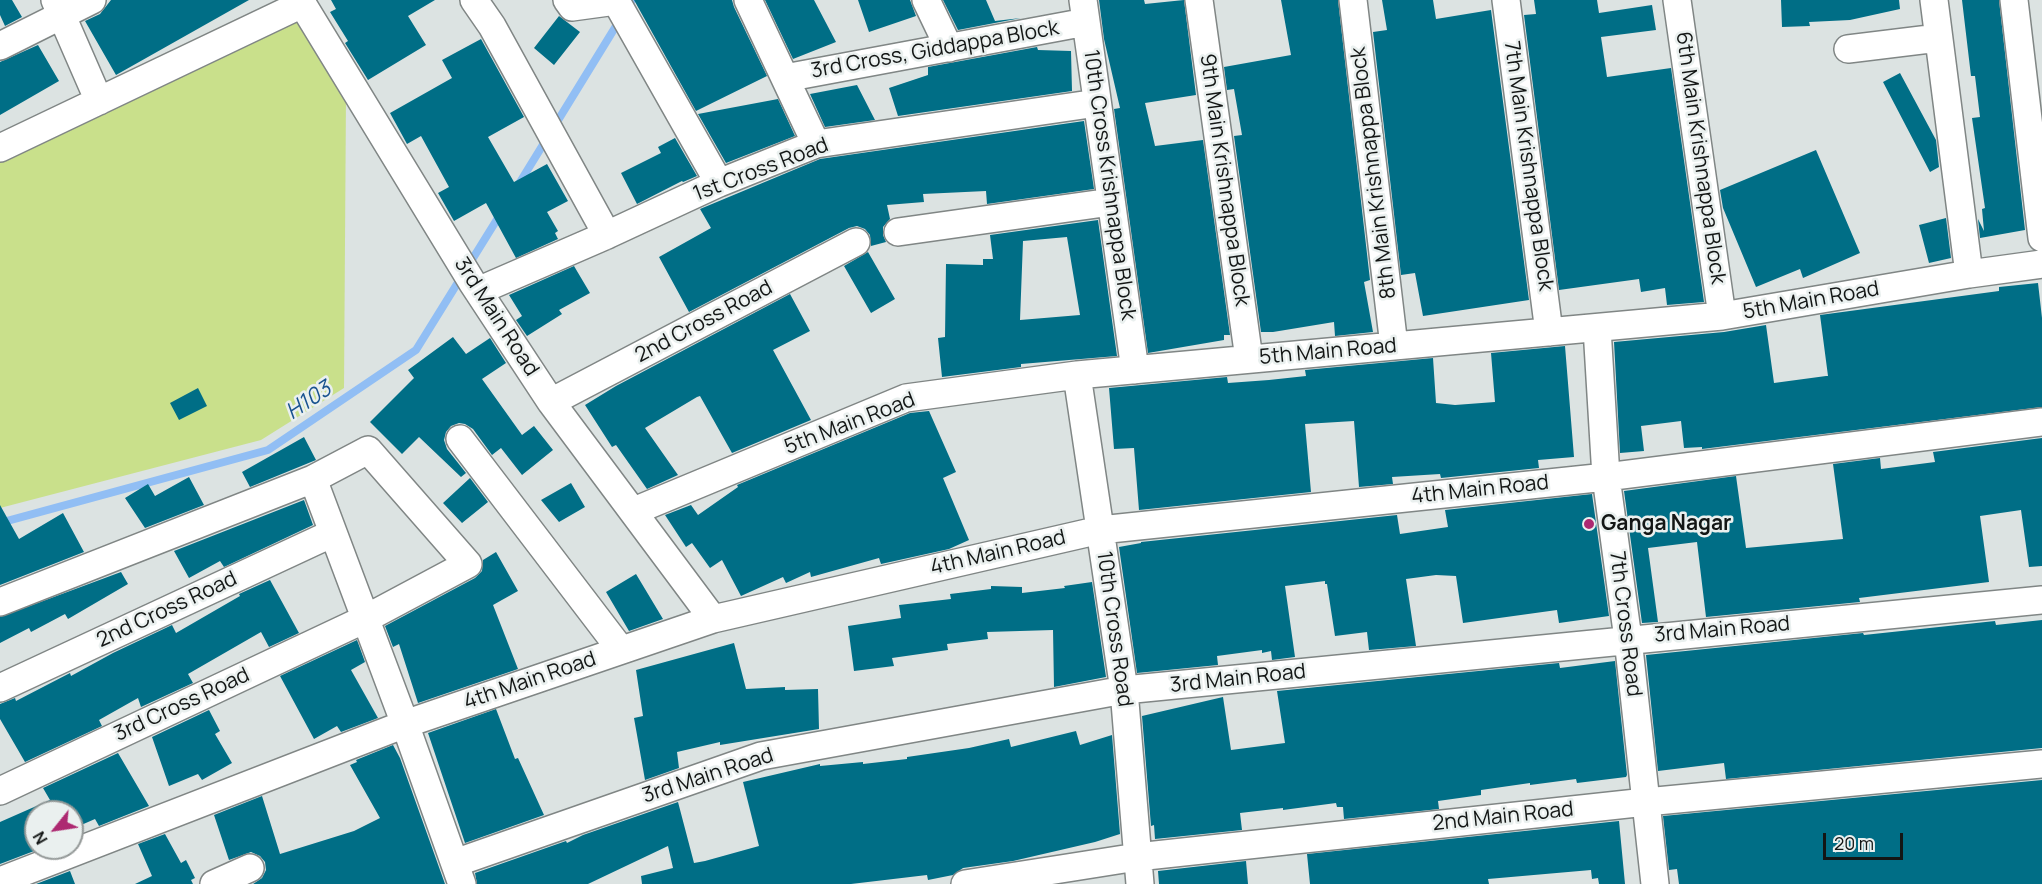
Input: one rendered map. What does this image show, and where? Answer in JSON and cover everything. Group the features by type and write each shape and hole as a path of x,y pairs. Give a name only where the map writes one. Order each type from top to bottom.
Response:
{"street":[{"path":"0,46 58,7 92,0"},
{"path":"474,0 492,26 607,235"},
{"path":"748,0 816,144"},
{"path":"926,0 949,48"},
{"name":"9th Main Krishnappa Block","path":"1199,0 1249,359"},
{"name":"8th Main Krishnappa Block","path":"1353,0 1394,346"},
{"name":"7th Main Krishnappa Block","path":"1506,0 1550,332"},
{"name":"6th Main Krishnappa Block","path":"1677,0 1722,316"},
{"path":"1934,0 1969,274"},
{"path":"2014,0 2042,238"},
{"path":"570,4 616,1 718,183"},
{"path":"0,148 301,2"},
{"name":"3rd Main Road","path":"301,2 458,259 551,402 713,619"},
{"path":"58,7 99,101"},
{"name":"3rd Cross, Giddappa Block","path":"785,78 949,48 1084,11"},
{"name":"10th Cross Krishnappa Block","path":"1084,11 1135,370"},
{"path":"1848,49 1938,38"},
{"name":"1st Cross Road","path":"475,286 607,235 718,183 816,144 1097,103"},
{"path":"898,232 1111,202"},
{"name":"2nd Cross Road","path":"551,402 856,242"},
{"name":"5th Main Road","path":"634,511 906,398 1077,375 1722,316 1969,274 2042,264"},
{"name":"7th Cross Road","path":"1597,327 1606,477 1628,639 1655,884"},
{"name":"10th Cross Road","path":"1077,375 1124,690 1140,884"},
{"name":"4th Main Road","path":"0,881 405,724 713,619 1101,530 1606,477 2042,422"},
{"path":"460,439 621,650"},
{"name":"3rd Cross Road","path":"0,791 364,619 468,564 368,450 313,479"},
{"path":"0,602 313,479 459,873"},
{"name":"2nd Cross Road","path":"0,687 333,533"},
{"name":"3rd Main Road","path":"459,873 761,756 1124,690 2042,600"},
{"name":"2nd Main Road","path":"965,884 1137,857 1646,802 2042,765"},
{"path":"214,884 250,868"}],"green space":[{"path":"299,13 346,95 344,388 261,440 0,508 0,148"}],"building":[{"path":"0,0 12,0 22,17 5,26 0,15"},
{"path":"111,0 249,0 116,75 85,21 100,14"},
{"path":"331,0 435,0 408,16 426,45 368,80 345,43 348,41 330,12 336,9"},
{"path":"634,0 732,0 767,76 696,111"},
{"path":"765,0 814,0 836,42 793,59"},
{"path":"858,0 910,0 916,16 869,32"},
{"path":"943,0 986,0 995,21 1021,18 958,30"},
{"path":"1099,0 1144,0 1145,4 1184,0 1196,95 1145,103 1155,146 1203,140 1230,335 1224,335 1224,340 1148,353 1114,109 1120,108 1104,39"},
{"path":"1281,0 1338,0 1370,280 1364,282 1373,332 1335,336 1334,322 1261,332 1234,136 1242,135 1234,89 1227,90 1224,67 1291,55"},
{"path":"1382,0 1433,0 1436,19 1491,10 1529,300 1423,316 1415,273 1401,275 1373,32 1387,30"},
{"path":"1534,0 1597,0 1599,13 1652,5 1656,30 1601,37 1607,77 1671,68 1704,302 1667,305 1665,288 1641,292 1639,279 1559,290 1524,15 1536,14"},
{"path":"1781,0 1899,0 1900,9 1850,20 1809,22 1810,26 1782,27"},
{"path":"1962,0 1999,0 2025,230 1980,238 1978,219 1984,231 1982,209 1985,208 1972,118 1980,117 1975,76 1971,76"},
{"path":"559,16 580,32 554,65 534,48"},
{"path":"481,39 524,117 488,137 514,182 547,164 568,201 547,212 558,231 555,233 558,239 516,258 486,203 454,221 438,193 449,187 421,136 407,144 390,113 452,78 442,60"},
{"path":"38,45 59,81 0,115 0,62"},
{"path":"1037,47 1038,50 1071,51 1072,91 898,116 889,88 928,75 928,67"},
{"path":"1900,73 1936,140 1939,167 1930,172 1883,82"},
{"path":"857,85 875,120 825,127 810,94"},
{"path":"778,99 795,136 726,163 698,114"},
{"path":"1084,121 1094,189 987,204 986,191 923,194 924,202 887,205 890,219 883,227 886,242 871,246 870,235 865,229 857,226 849,228 689,312 659,257 711,228 700,209 820,159"},
{"path":"675,138 697,176 682,181 637,204 621,173 661,153 658,147"},
{"path":"1816,150 1860,253 1803,278 1800,269 1756,287 1723,208 1720,190"},
{"path":"1946,218 1951,258 1929,263 1919,225"},
{"path":"1098,220 1117,356 1021,364 1021,367 942,377 938,338 945,337 946,264 983,265 983,259 993,259 990,235","holes":["1067,237 1080,315 1020,320 1023,241"]},
{"path":"868,252 895,299 871,313 844,266"},
{"path":"574,266 590,293 559,310 562,314 527,336 516,320 522,316 509,295"},
{"path":"2038,283 2042,318 2042,407 1702,449 1702,447 1684,448 1681,421 1641,426 1644,451 1620,453 1614,342 1724,332 1766,325 1774,383 1828,376 1820,315 1999,291 1999,287"},
{"path":"790,294 810,331 773,350 811,420 732,453 700,396 697,397 645,428 678,475 647,489 616,445 612,447 585,405 616,386"},
{"path":"453,337 466,354 490,338 506,363 482,379 522,435 534,426 553,450 522,475 501,448 492,455 473,429 465,424 459,423 451,426 444,440 447,449 466,473 461,477 419,437 402,454 370,422 414,378 408,370"},
{"path":"1565,346 1574,457 1538,460 1539,468 1441,478 1440,474 1392,477 1393,484 1359,487 1354,421 1305,424 1311,492 1139,510 1134,448 1114,449 1109,388 1227,377 1228,383 1269,380 1306,376 1305,370 1433,358 1436,403 1455,405 1495,402 1491,353"},
{"path":"198,388 207,406 179,420 170,403"},
{"path":"929,411 956,472 943,478 969,540 949,549 881,564 879,558 811,577 810,572 786,583 783,577 741,596 722,560 710,568 692,543 686,547 665,515 691,505 698,515 738,487 737,485 910,413"},
{"path":"304,437 316,460 250,487 242,472"},
{"path":"2042,438 2042,566 2029,567 2021,510 1980,516 1989,582 1859,598 1860,602 1706,617 1697,542 1648,548 1658,622 1642,623 1624,491 1736,476 1746,548 1843,539 1833,464 1880,458 1881,469 1935,462 1933,452"},
{"path":"189,477 204,505 145,528 125,498 148,484 155,496"},
{"path":"470,478 488,502 462,523 443,503"},
{"path":"571,483 585,507 559,522 541,500"},
{"path":"1592,494 1609,616 1559,623 1557,610 1463,623 1456,576 1436,575 1406,579 1416,646 1369,650 1367,632 1335,636 1325,581 1285,586 1295,657 1272,660 1271,651 1262,653 1262,650 1217,656 1218,665 1137,673 1119,547 1141,542 1397,515 1400,534 1448,527 1445,510"},
{"path":"304,500 313,525 224,567 220,561 189,578 174,551"},
{"path":"0,505 19,539 63,513 84,552 0,585"},
{"path":"496,552 518,591 493,605 518,669 418,703 399,644 393,647 385,626 475,578 482,571 483,560"},
{"path":"121,572 128,584 68,619 65,614 31,632 29,628 0,643 0,617"},
{"path":"636,574 663,619 629,631 606,592"},
{"path":"270,580 299,633 269,647 261,632 188,674 193,683 141,707 138,698 99,720 102,726 25,762 0,719 0,704 15,698 16,701 70,673 71,676 172,625 176,633 240,596 239,594"},
{"path":"1092,582 1106,677 1054,687 1053,630 987,632 988,639 947,644 948,650 892,658 894,666 854,671 848,626 901,618 899,605 951,599 950,594 991,589 991,586 1022,587 1022,593"},
{"path":"2042,620 2042,748 1726,779 1724,763 1658,771 1646,655 1995,621 1996,625"},
{"path":"357,640 365,662 351,670 378,718 341,732 337,726 314,739 280,676"},
{"path":"734,643 746,689 785,687 785,690 818,689 819,729 720,745 720,742 677,752 679,768 645,780 634,718 643,716 636,670"},
{"path":"1615,661 1626,777 1577,783 1576,779 1530,785 1530,783 1481,790 1481,795 1438,801 1439,809 1344,819 1343,807 1337,807 1336,803 1240,813 1242,830 1155,839 1154,825 1151,826 1142,716 1223,697 1231,750 1285,743 1277,691 1559,663 1560,668"},
{"path":"496,709 515,759 518,758 544,815 465,843 428,733"},
{"path":"209,710 220,731 215,734 232,763 202,780 198,774 169,786 152,737"},
{"path":"1076,731 1080,745 1112,735 1120,834 1095,842 1013,861 963,868 953,875 928,880 927,875 851,884 642,884 641,876 673,868 668,846 588,884 477,884 475,873 566,841 567,843 583,835 678,802 694,863 705,861 759,846 743,782 820,764 820,766 863,762 863,764 907,759 907,757 969,748 1009,739 1011,747"},
{"path":"393,745 400,758 445,884 253,884 262,878 266,870 265,862 260,856 251,852 229,860 214,815 262,796 280,854 354,831 380,818 350,765 357,762 356,760"},
{"path":"118,753 149,806 99,826 95,819 84,824 84,800 50,800 43,788"},
{"path":"2042,780 2042,884 1679,884 1677,869 1669,870 1663,816"},
{"path":"24,811 24,855 0,864 0,822"},
{"path":"1619,821 1625,884 1599,884 1598,878 1592,879 1591,870 1488,879 1489,884 1310,884 1307,854"},
{"path":"165,834 181,863 186,860 195,878 191,880 193,884 135,884 152,876 138,844"},
{"path":"1246,861 1248,884 1159,884 1158,871"},
{"path":"70,871 75,884 36,884"}],"waterway":[{"path":"517,187 632,0"},
{"name":"H103","path":"0,523 268,450 416,350 501,213"}],"place":[{"name":"Ganga Nagar","path":"1589,524"}]}
